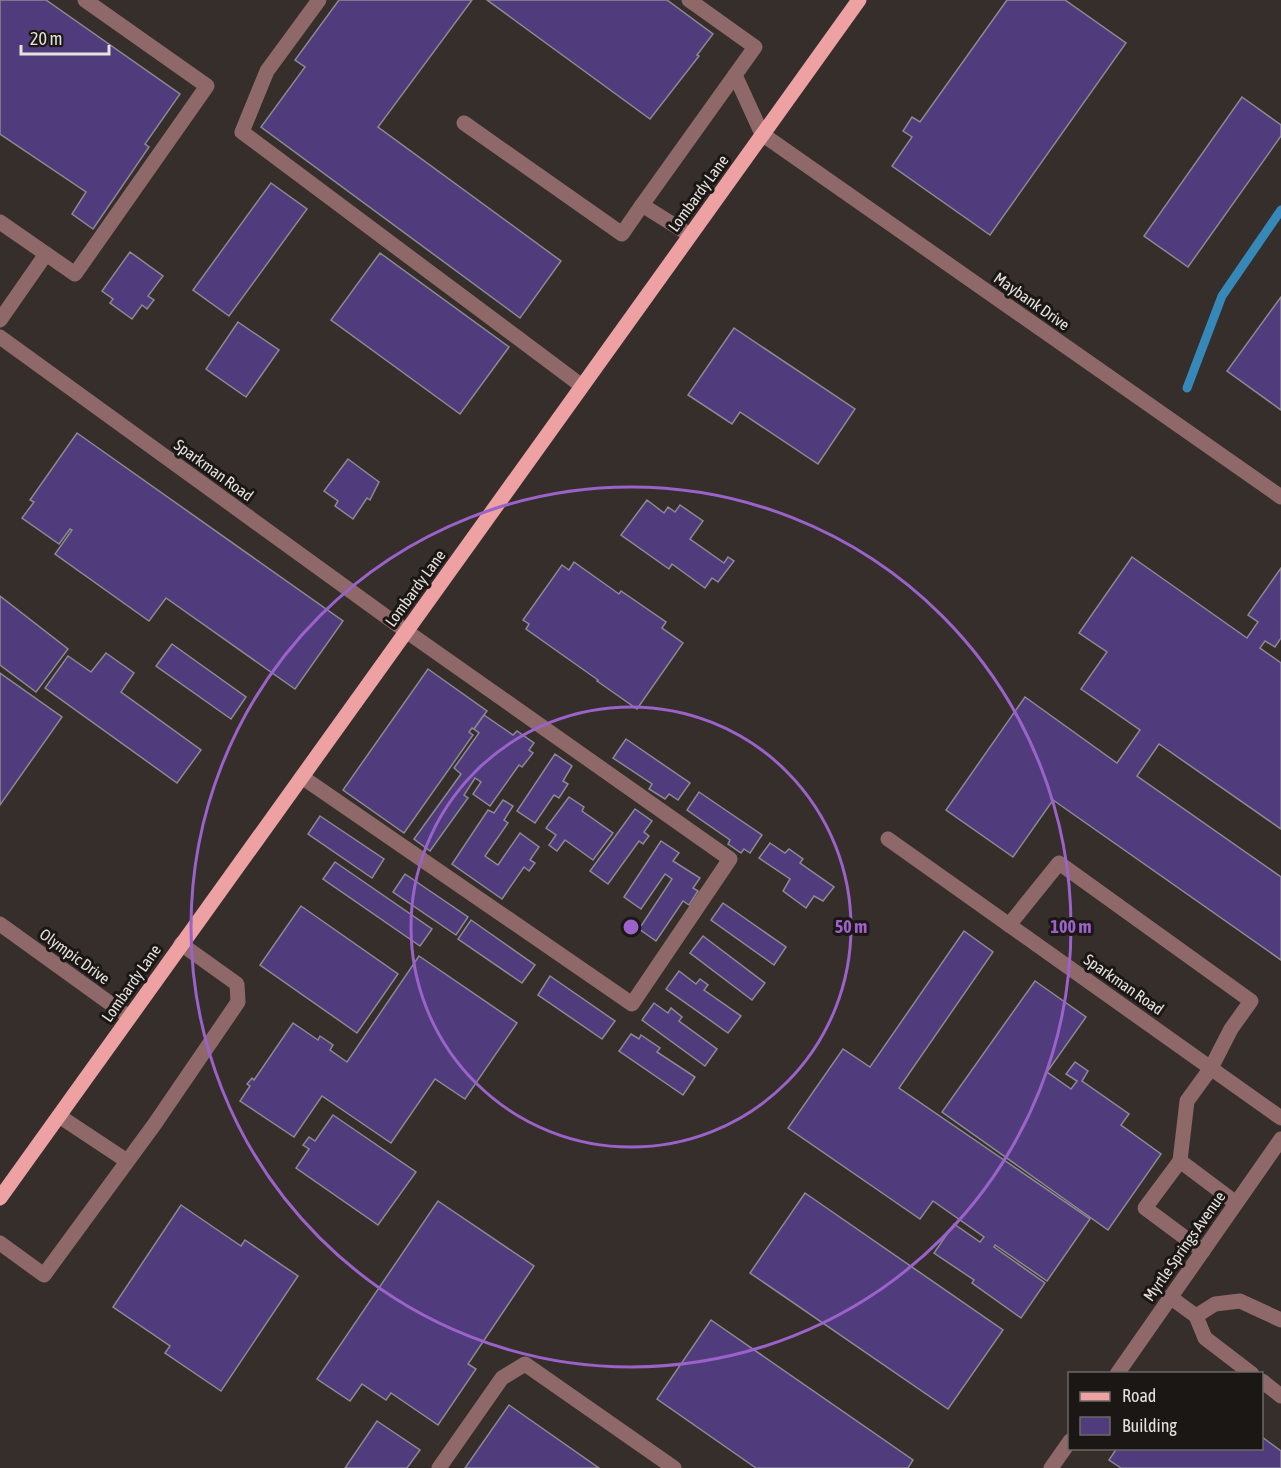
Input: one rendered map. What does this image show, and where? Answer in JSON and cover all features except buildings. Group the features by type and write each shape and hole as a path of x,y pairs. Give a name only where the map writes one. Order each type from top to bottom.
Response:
{"main road":[{"name":"Lombardy Lane","path":"0,1198 859,0"}],"street":[{"path":"0,222 75,274 207,86 86,0"},
{"path":"320,0 267,71 242,132 582,386"},
{"path":"464,123 622,234 754,47 689,0"},
{"path":"735,75 762,134"},
{"name":"Maybank Drive","path":"762,134 1281,497"},
{"path":"642,205 690,235"},
{"path":"0,320 46,254"},
{"name":"Sparkman Road","path":"0,337 406,632 730,859 632,1004 302,777"},
{"name":"Sparkman Road","path":"888,839 1281,1118"},
{"path":"1009,924 1059,862 1251,1001 1231,1029 1211,1068 1186,1101 1180,1161 1145,1208 1203,1251"},
{"name":"Olympic Drive","path":"0,924 129,1017"},
{"path":"0,1243 44,1275 154,1125 238,1002 237,984 181,944"},
{"path":"59,1116 127,1161"},
{"name":"Myrtle Springs Avenue","path":"1118,1372 1280,1142"},
{"path":"1180,1161 1236,1203"},
{"path":"1170,1297 1196,1316 1205,1338 1249,1372"},
{"path":"1196,1316 1215,1304 1240,1301 1281,1320"},
{"path":"439,1468 502,1378 525,1364 674,1468"},
{"path":"1263,1382 1281,1396"},
{"path":"1056,1466 1068,1445"}],"waterway":[{"path":"1187,388 1222,296 1281,210"}]}
